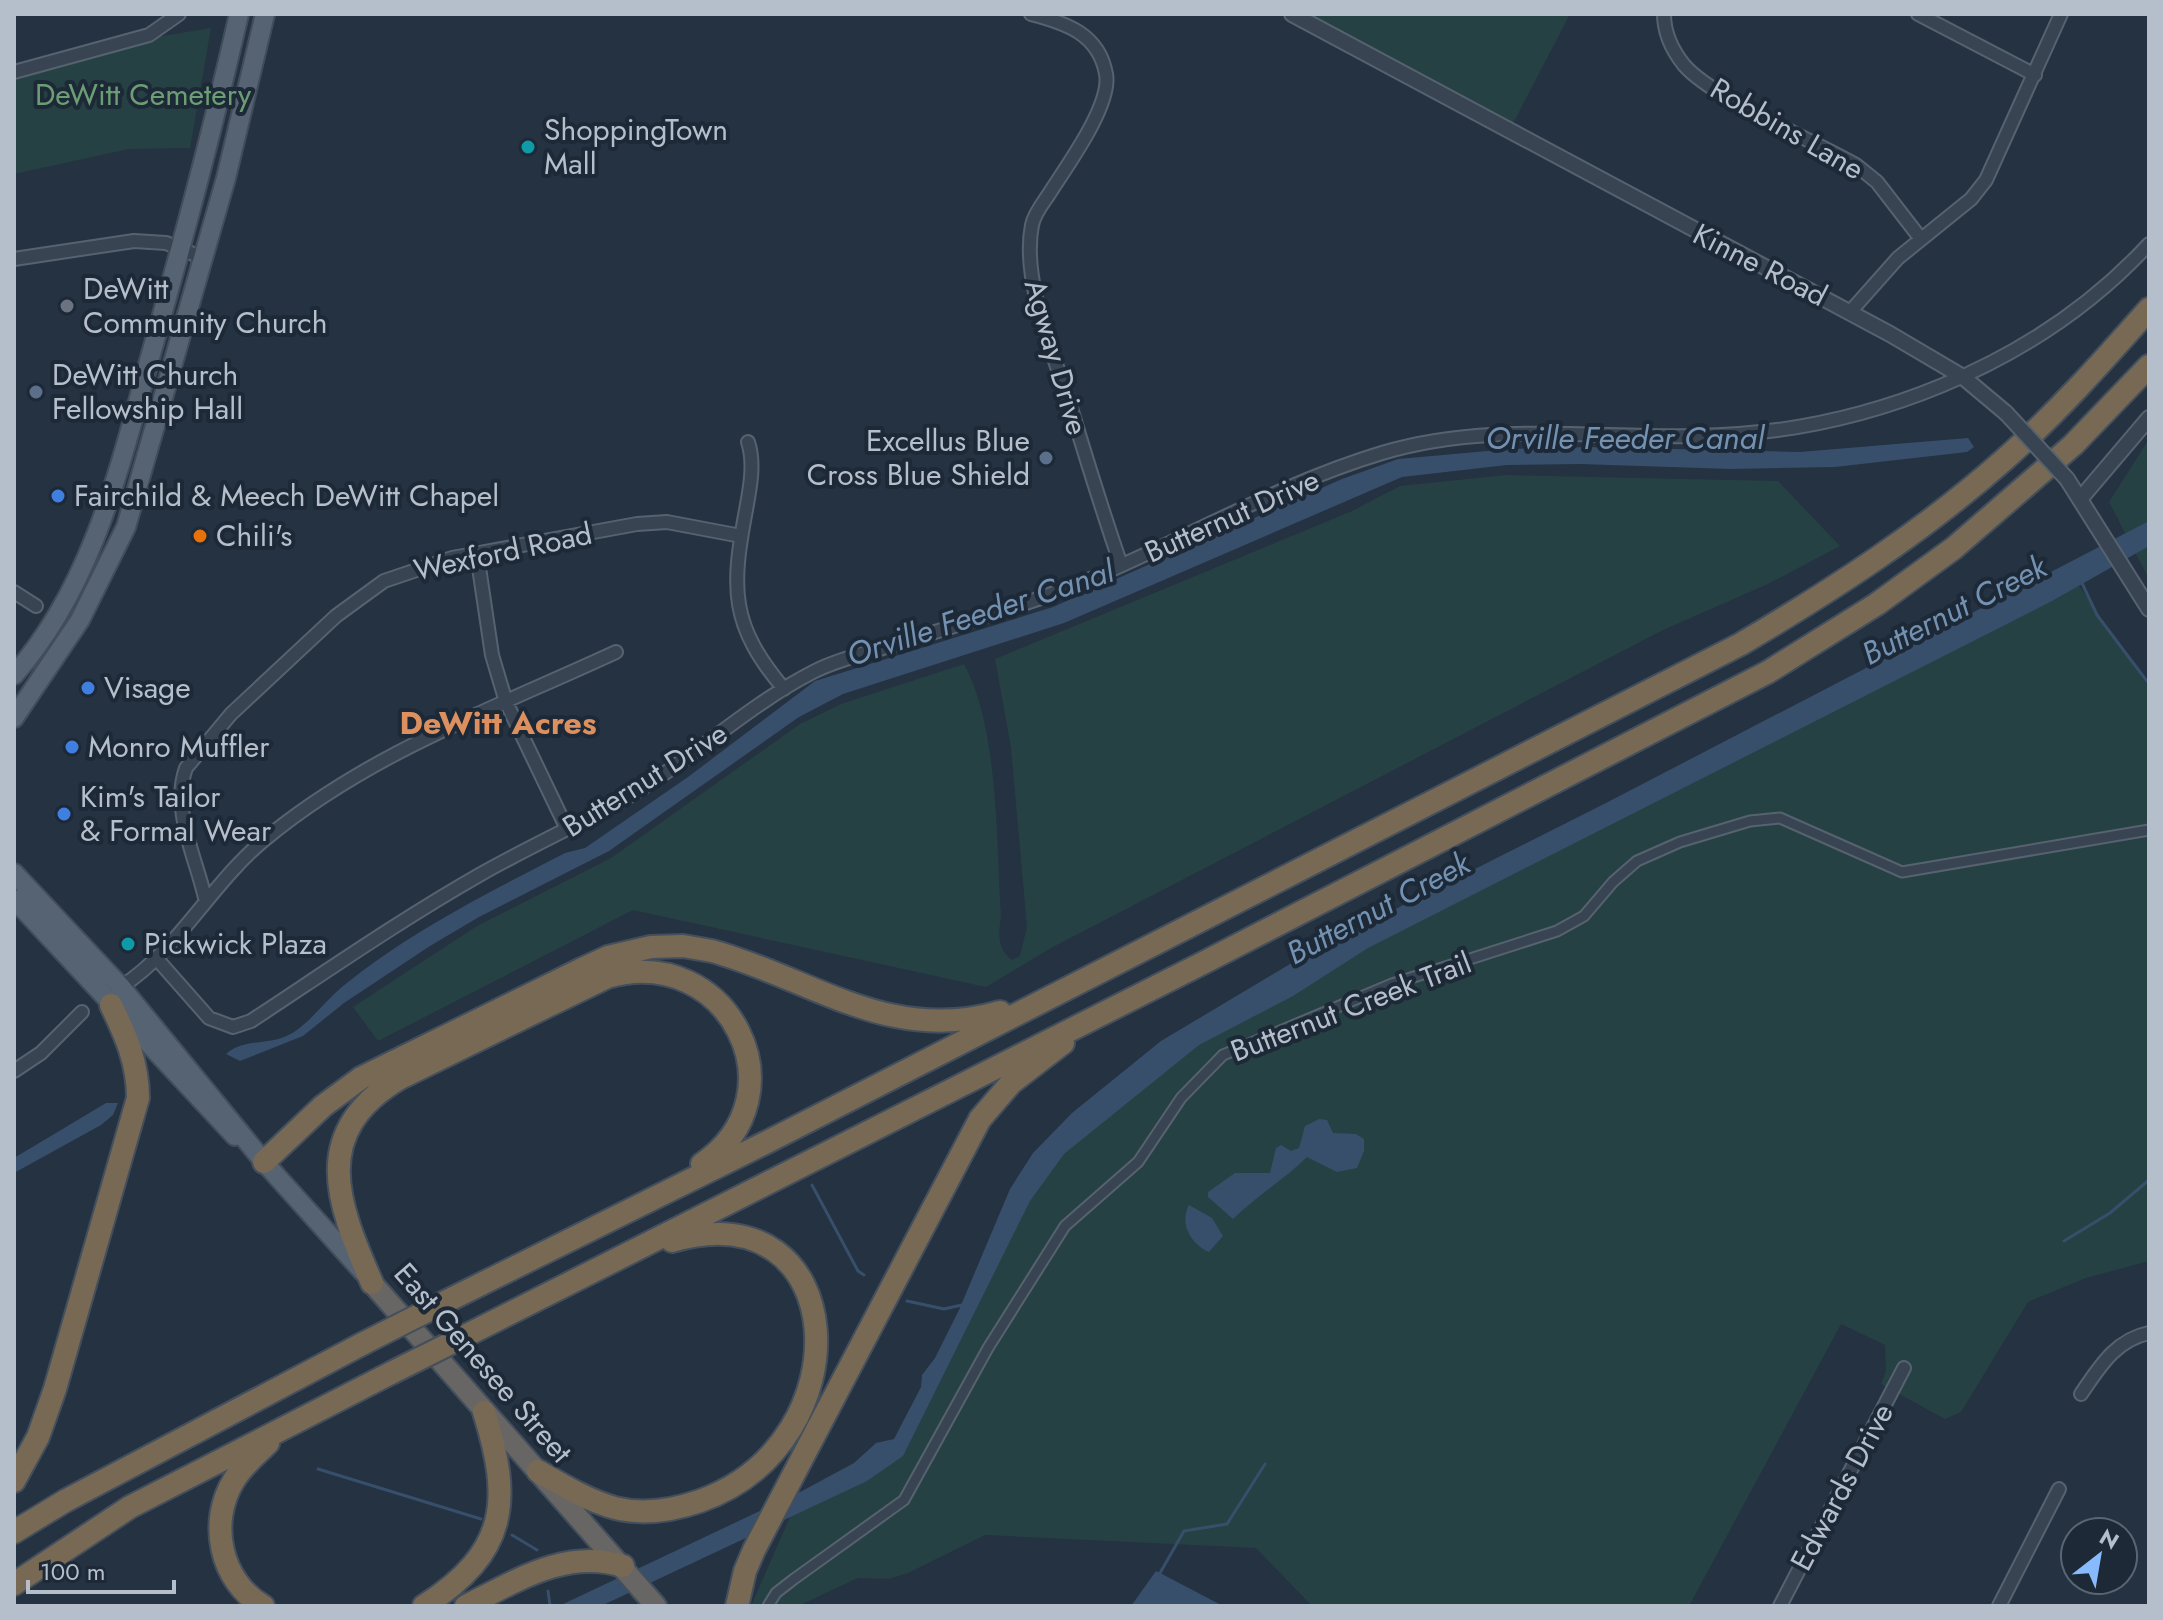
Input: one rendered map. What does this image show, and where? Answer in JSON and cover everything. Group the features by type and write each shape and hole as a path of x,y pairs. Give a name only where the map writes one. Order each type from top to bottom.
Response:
{"highway":[{"path":"14,1532 65,1501 364,1343 1741,644 1881,556 2005,459 2097,368 2149,309"},
{"path":"14,1584 130,1507 289,1424 1106,1011 1804,651 1877,604 2003,509 2073,445 2149,366"},
{"path":"264,1162 323,1106 361,1078 582,969 632,950 683,946 712,951 743,960 888,1017 918,1022 953,1023 1043,1000"},
{"path":"372,1283 345,1219 338,1190 341,1146 348,1127 366,1102 400,1078 599,980 643,970 682,977 713,996 742,1036 750,1070 745,1108 725,1145 652,1198"},
{"path":"14,1481 38,1437 55,1389 138,1098 138,1076 131,1047 111,995"},
{"path":"737,1606 745,1571 754,1550 980,1119 1027,1069 1106,1011"},
{"path":"538,1471 614,1508 660,1510 690,1504 725,1490 756,1470 793,1424 806,1398 818,1351 815,1312 807,1291 774,1252 749,1239 721,1233 686,1237 628,1254"},
{"name":"East Genesee Street","path":"372,1283 656,1606"},
{"path":"424,1606 455,1584 479,1558 498,1521 502,1493 496,1451 484,1412"},
{"path":"263,1606 253,1600 230,1572 224,1558 220,1520 234,1480 289,1424"},
{"path":"466,1606 530,1574 584,1558 623,1566"}],"main road":[{"path":"14,675 43,635 91,550 107,506 181,249 239,14"},
{"path":"14,718 38,686 96,592 122,536 203,258 265,14"},
{"path":"14,737 38,686"},
{"name":"East Genesee Street","path":"16,881 218,1121 264,1162 372,1283"}],"street":[{"name":"Agway Drive","path":"1031,14 1055,20 1087,37 1099,52 1106,71 1107,81 1098,112 1033,220 1028,249 1030,270 1047,331 1121,565"},
{"name":"Kinne Road","path":"1292,14 1850,312 1963,377 2006,413 2067,479 2149,609"},
{"name":"Robbins Lane","path":"1664,14 1664,29 1672,47 1694,74 1856,165 1877,182 1921,239"},
{"path":"1918,14 2035,75"},
{"path":"1850,312 1873,282 1971,199 1986,180 2061,14"},
{"path":"14,72 149,35 178,15"},
{"path":"14,259 113,242 155,241 203,258"},
{"name":"Butternut Drive","path":"157,959 209,1018 233,1027 251,1021 482,874 670,770 784,689 829,664 1040,598 1286,490 1383,453 1416,445 1558,431 1692,436 1752,434 1806,427 1857,414 1963,377 2078,309 2149,244"},
{"path":"2081,498 2149,418"},
{"path":"748,442 752,460 750,491 741,536 737,599 750,642 784,689"},
{"name":"Wexford Road","path":"205,898 188,839 182,779 205,742 336,616 369,589 418,567 637,524 667,522 741,536"},
{"path":"477,554 492,655 506,702 567,829"},
{"path":"14,592 36,606"},
{"path":"111,995 157,959 226,874 331,789 402,748 616,652"},
{"name":"Butternut Creek Trail","path":"768,1606 776,1593 904,1500 988,1348 1065,1226 1138,1162 1181,1098 1223,1055 1392,984 1557,931 1584,916 1613,882 1637,861 1680,842 1750,821 1780,818 1902,872 2149,830"},
{"path":"14,1071 41,1053 82,1012"},
{"path":"2081,1394 2107,1356 2123,1343 2149,1333"},
{"name":"Edwards Drive","path":"1780,1606 1904,1368"},
{"path":"1999,1606 2059,1489"}],"green space":[{"path":"1292,14 1570,14 1509,131"},
{"name":"DeWitt Cemetery","path":"211,28 190,148 129,149 14,174 14,75 150,38"},
{"path":"2149,439 2149,579 2109,502"},
{"path":"1506,475 1778,481 1840,546 1768,584 1663,630 1051,948 986,987 633,910 378,1041 353,1007 477,926 611,858 800,724 841,704 964,664 984,720 990,752 1000,940 1003,950 1012,960 1020,956 1027,927 1011,748 995,659 1352,511 1400,486"},
{"path":"2071,574 2149,688 2149,1261 2086,1278 2028,1302 1961,1412 1945,1419 1881,1384 1886,1371 1885,1345 1841,1324 1689,1606 1312,1606 1256,1548 985,1535 908,1573 888,1579 858,1578 798,1606 751,1606 797,1501 904,1437 1039,1167 1167,1052"}],"water":[{"path":"1968,438 1974,447 1967,452 1835,467 1731,469 1507,465 1402,477 1064,623 843,694 799,717 609,851 479,917 430,946 344,1003 303,1036 240,1061 226,1054 241,1046 285,1037 294,1032 343,986 423,930 565,853 585,848 688,777 815,681 1053,607 1342,479 1398,459 1510,449 1589,447 1800,452"},
{"path":"2149,521 2149,546 2052,601 1368,948 1293,996 1199,1045 1064,1154 1030,1201 903,1456 867,1481 601,1606 559,1606 802,1491 854,1463 876,1443 894,1439 921,1387 922,1375 935,1358 959,1310 1010,1189 1033,1153 1072,1113 1161,1041 1310,952 1604,804"},
{"path":"106,1103 118,1103 113,1115 101,1125 14,1173 14,1158"},
{"path":"1319,1119 1327,1120 1333,1133 1356,1134 1364,1139 1364,1151 1357,1168 1337,1172 1307,1157 1233,1219 1208,1197 1208,1192 1235,1173 1270,1173 1276,1148 1281,1145 1291,1151 1299,1148 1305,1126"},
{"path":"1189,1205 1212,1218 1223,1236 1209,1252 1188,1233 1185,1219"},
{"path":"1156,1571 1160,1573 1223,1606 1131,1606"}],"waterway":[{"path":"2081,581 2097,615 2149,684"},
{"path":"2064,1241 2110,1213 2149,1180"},
{"path":"812,1185 858,1271 864,1275"},
{"path":"907,1301 944,1309 962,1305"},
{"path":"1160,1573 1184,1531 1227,1524 1265,1464"},
{"path":"318,1469 481,1519"},
{"path":"512,1535 537,1550"},
{"path":"548,1591 550,1606"}],"place":[{"name":"ShoppingTown Mall","path":"528,147"},
{"name":"DeWitt Community Church","path":"67,306"},
{"name":"DeWitt Church Fellowship Hall","path":"36,392"},
{"name":"Excellus Blue Cross Blue Shield","path":"1046,458"},
{"name":"Fairchild & Meech DeWitt Chapel","path":"58,496"},
{"name":"Chili's","path":"200,536"},
{"name":"Visage","path":"88,688"},
{"name":"Monro Muffler","path":"72,747"},
{"name":"Kim's Tailor & Formal Wear","path":"64,814"},
{"name":"Pickwick Plaza","path":"128,944"}],"district":[{"name":"DeWitt Acres","path":"498,723"}],"water label":[{"name":"Orville Feeder Canal","path":"1625,438"},
{"name":"Butternut Creek","path":"1954,610"},
{"name":"Orville Feeder Canal","path":"980,613"},
{"name":"Butternut Creek","path":"1378,908"}]}
